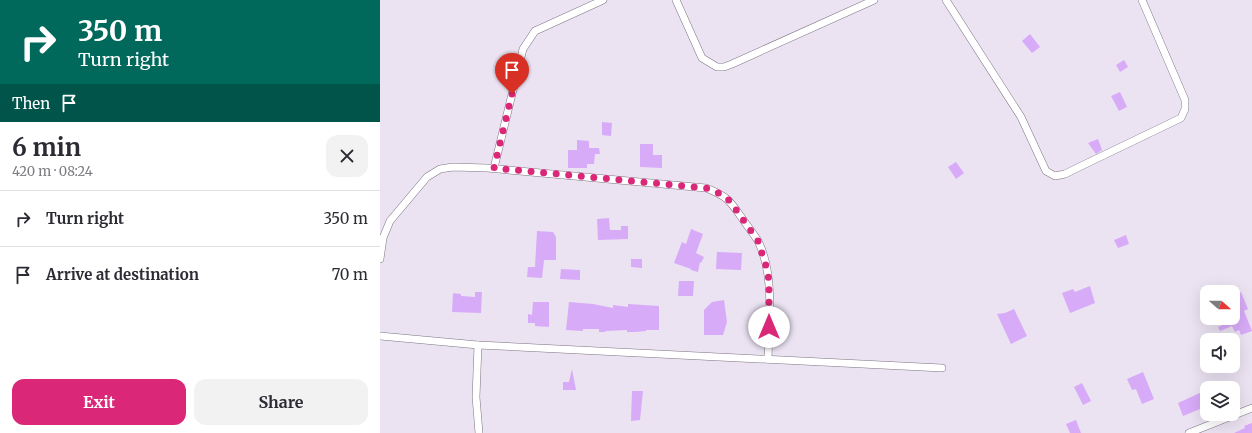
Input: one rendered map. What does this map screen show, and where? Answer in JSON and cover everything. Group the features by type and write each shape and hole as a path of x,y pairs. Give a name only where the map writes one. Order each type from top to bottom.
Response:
{"street":[{"path":"494,168 523,49 535,32 603,0"},
{"path":"676,0 702,58 717,67 728,65 874,0"},
{"path":"946,0 1021,117 1046,171 1056,176 1065,174 1181,118 1185,109 1185,100 1142,0"},
{"path":"380,258 383,238 390,221 427,177 440,169 453,167 494,168 706,188 721,194 730,201 758,241 769,280 768,359"},
{"path":"380,336 478,345 942,368"},
{"path":"478,345 476,397 479,433"},
{"path":"1189,433 1252,408"}],"building":[{"path":"1030,34 1040,47 1032,53 1022,41"},
{"path":"1124,60 1128,67 1120,72 1116,65"},
{"path":"1120,92 1127,107 1119,111 1111,96"},
{"path":"602,122 612,123 611,136 602,135"},
{"path":"1098,139 1102,150 1096,154 1088,143"},
{"path":"577,140 589,141 589,148 599,148 600,154 595,154 594,164 587,164 587,168 568,168 568,150 577,150"},
{"path":"640,144 653,144 653,155 662,155 662,168 640,167"},
{"path":"956,162 964,173 956,179 948,167"},
{"path":"609,218 610,230 621,230 621,226 628,226 628,239 598,240 597,219"},
{"path":"691,229 703,234 696,253 704,257 701,263 700,262 698,272 674,263 682,242 686,244"},
{"path":"537,231 553,232 556,237 556,260 544,260 542,278 527,277 528,267 535,267"},
{"path":"1126,235 1129,244 1118,248 1114,240"},
{"path":"717,252 742,253 741,270 716,269"},
{"path":"631,259 642,259 642,268 631,267"},
{"path":"561,269 580,270 580,280 560,279"},
{"path":"679,281 694,281 693,296 678,296"},
{"path":"1090,286 1095,303 1070,313 1062,293 1073,289 1075,292"},
{"path":"475,292 482,292 481,313 452,312 453,293 461,294 461,296 475,297"},
{"path":"1240,292 1248,309 1244,311 1252,331 1241,335 1239,330 1235,332 1232,326 1220,331 1218,327 1223,325 1240,325"},
{"path":"724,300 727,322 723,335 704,335 704,310 712,302"},
{"path":"533,302 549,302 549,327 535,326 535,323 528,323 528,314 532,315"},
{"path":"569,302 593,304 613,308 613,305 628,307 628,304 659,306 659,330 599,332 599,329 583,329 583,331 566,330"},
{"path":"1014,309 1027,336 1011,344 997,314 1005,313"},
{"path":"572,369 576,390 563,390 563,382 569,382"},
{"path":"1143,372 1154,399 1142,404 1136,389 1132,390 1127,379"},
{"path":"1082,383 1091,401 1083,405 1074,387"},
{"path":"632,391 643,391 640,420 631,421"},
{"path":"1200,393 1200,409 1183,416 1178,403"},
{"path":"1076,420 1081,433 1070,433 1066,424"},
{"path":"1252,423 1252,433 1234,433 1245,428 1244,426"}],"route":[{"path":"512,94 494,168 706,188 721,194 730,201 758,241 766,266 769,280 769,327"}]}
